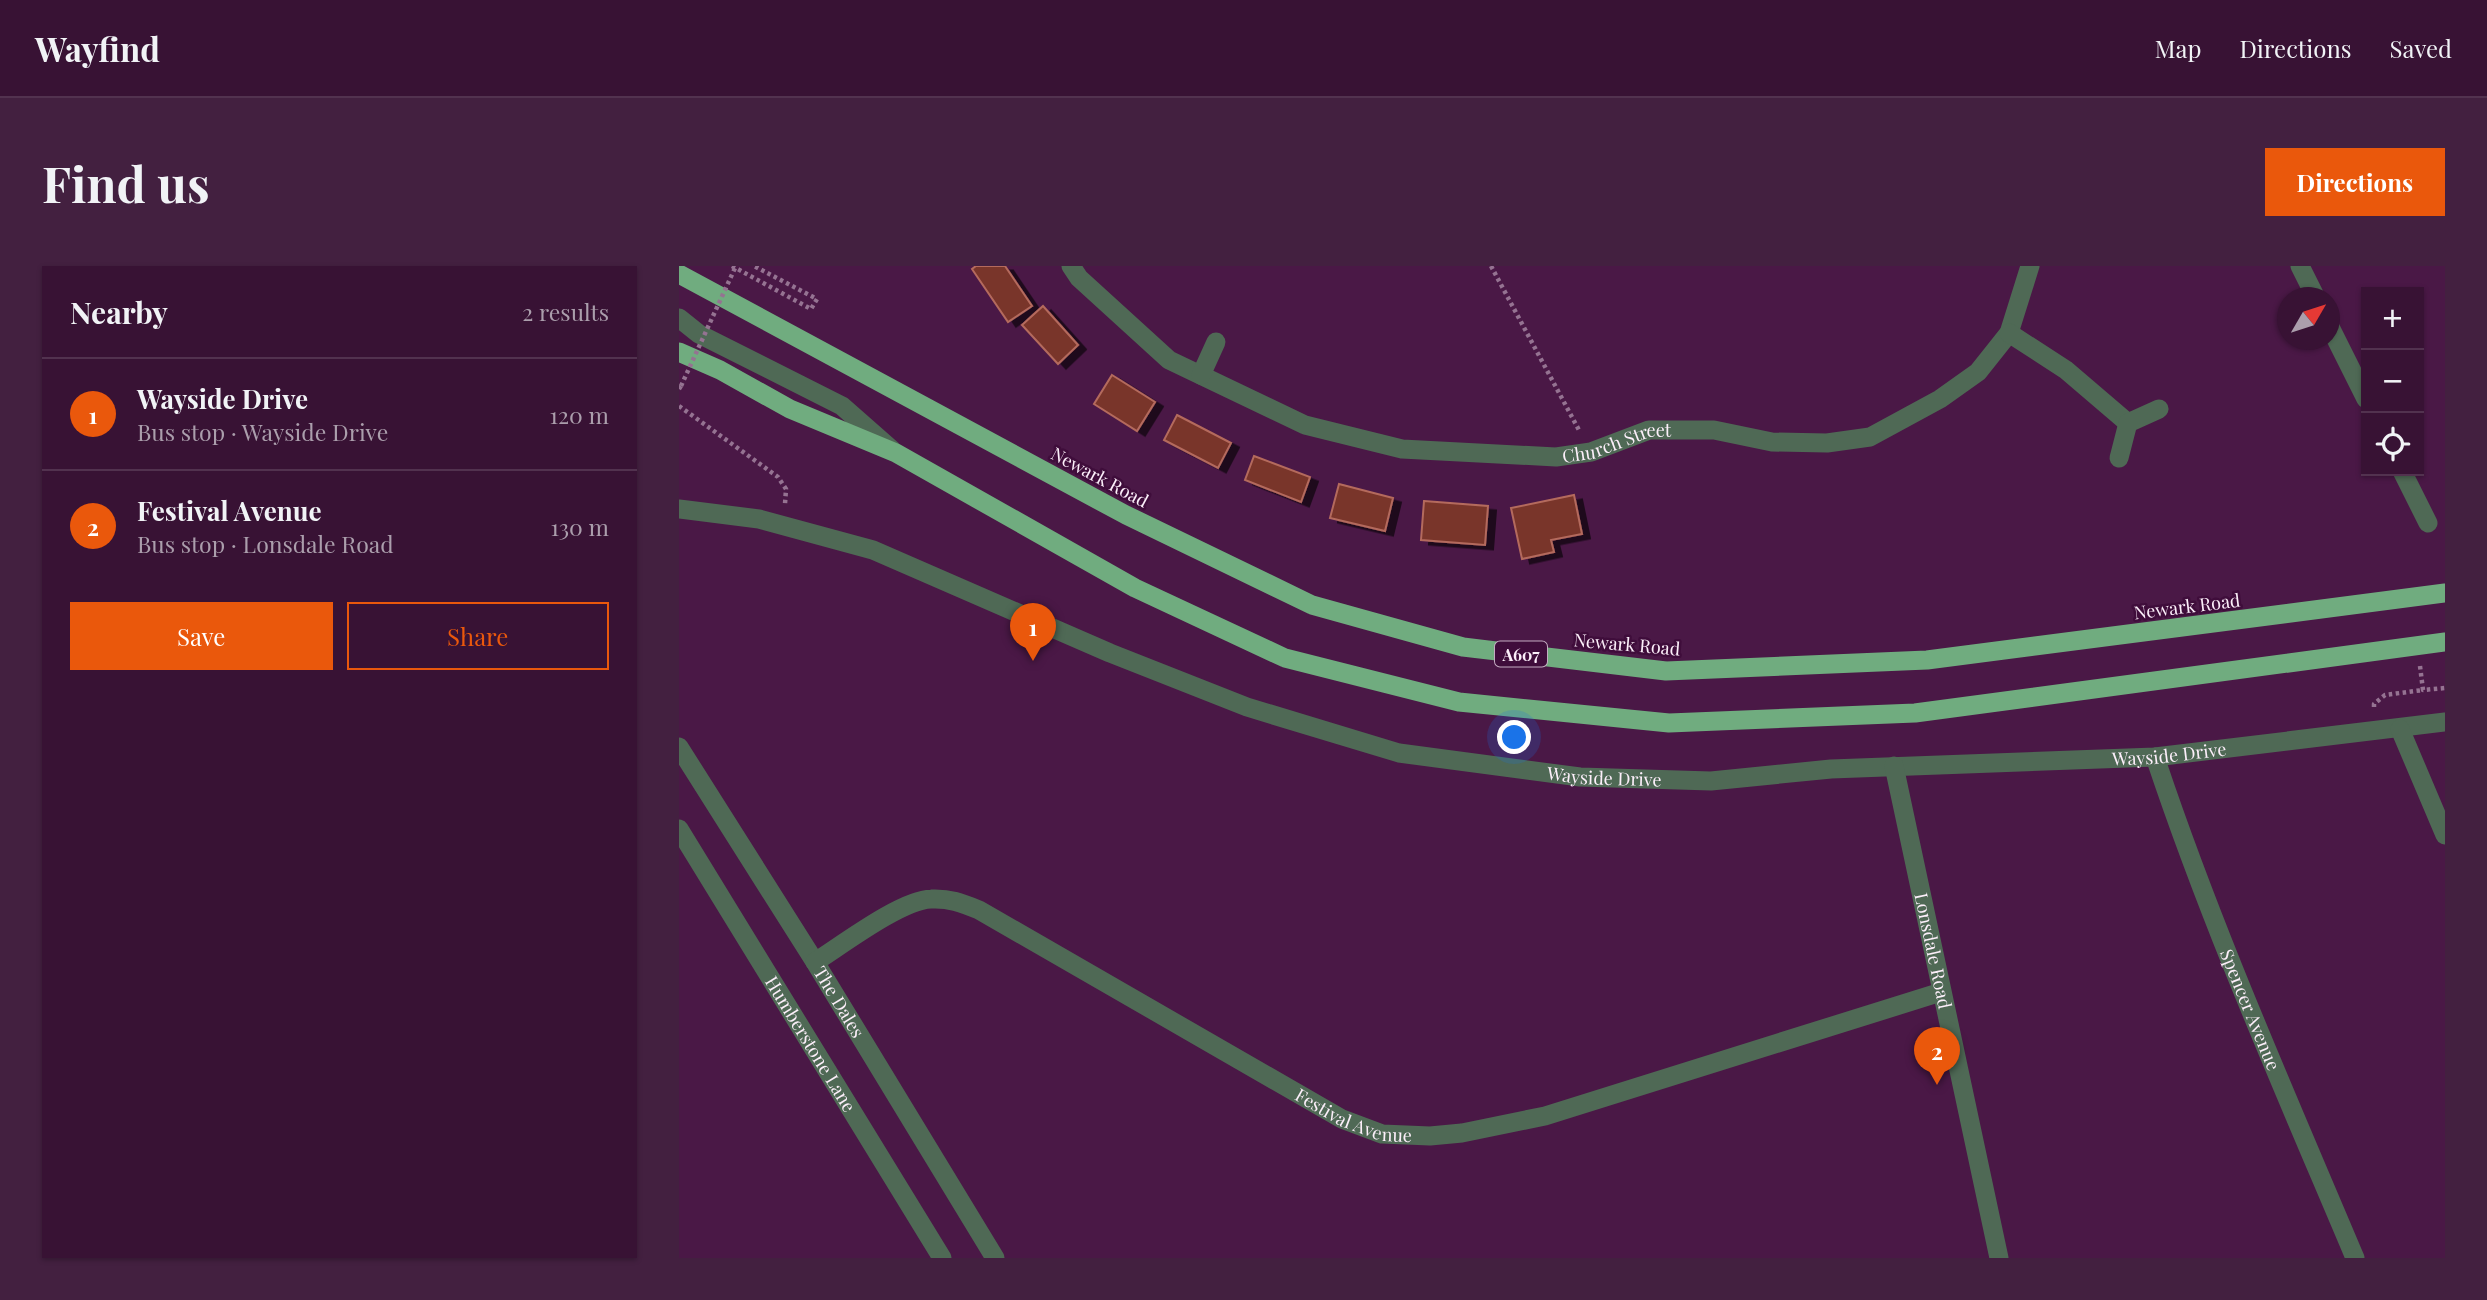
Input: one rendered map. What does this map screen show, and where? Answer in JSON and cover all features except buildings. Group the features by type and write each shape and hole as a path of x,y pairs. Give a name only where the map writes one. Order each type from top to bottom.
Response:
{"highway":[{"name":"Newark Road","path":"679,274 1126,515 1300,599 1463,647 1666,671 1927,660 2445,593"},
{"path":"679,352 719,370 790,409 896,453 1135,588 1285,658 1459,702 1669,723 1915,713 2445,642"}],"street":[{"name":"Church Street","path":"1071,266 1079,278 1169,360 1305,425 1402,449 1556,457 1591,452 1649,430 1714,430 1772,442 1827,443 1870,438 1940,399 1978,372 2009,332 2030,266"},
{"path":"2300,266 2310,287"},
{"path":"679,317 699,334 842,406 896,453"},
{"path":"2009,332 2066,370 2128,423"},
{"path":"1201,375 1216,342"},
{"path":"2340,347 2361,389"},
{"path":"2128,423 2159,409"},
{"path":"2119,458 2128,423"},
{"path":"2404,476 2428,523"},
{"name":"Wayside Drive","path":"679,509 759,519 873,550 1110,653 1247,707 1399,753 1580,777 1711,781 1831,769 2155,757 2445,722"},
{"path":"2400,729 2445,835"},
{"name":"The Dales","path":"679,747 815,962 995,1258"},
{"name":"Spencer Avenue","path":"2155,757 2183,842 2223,943 2355,1258"},
{"name":"Lonsdale Road","path":"1894,766 1999,1258"},
{"name":"Humberstone Lane","path":"679,828 942,1258"},
{"name":"Festival Avenue","path":"815,962 905,906 928,899 954,900 979,910 1342,1119 1383,1134 1430,1136 1462,1133 1545,1116 1941,992"}],"path":[{"path":"679,388 733,267 811,309 817,299 754,266"},
{"path":"1491,266 1591,452"},
{"path":"679,406 778,477 786,489 783,526"},
{"path":"2420,665 2423,690 2445,688"}],"place":[{"name":"Wayside Drive","path":"1033,661"},
{"name":"Festival Avenue","path":"1937,1085"}]}
